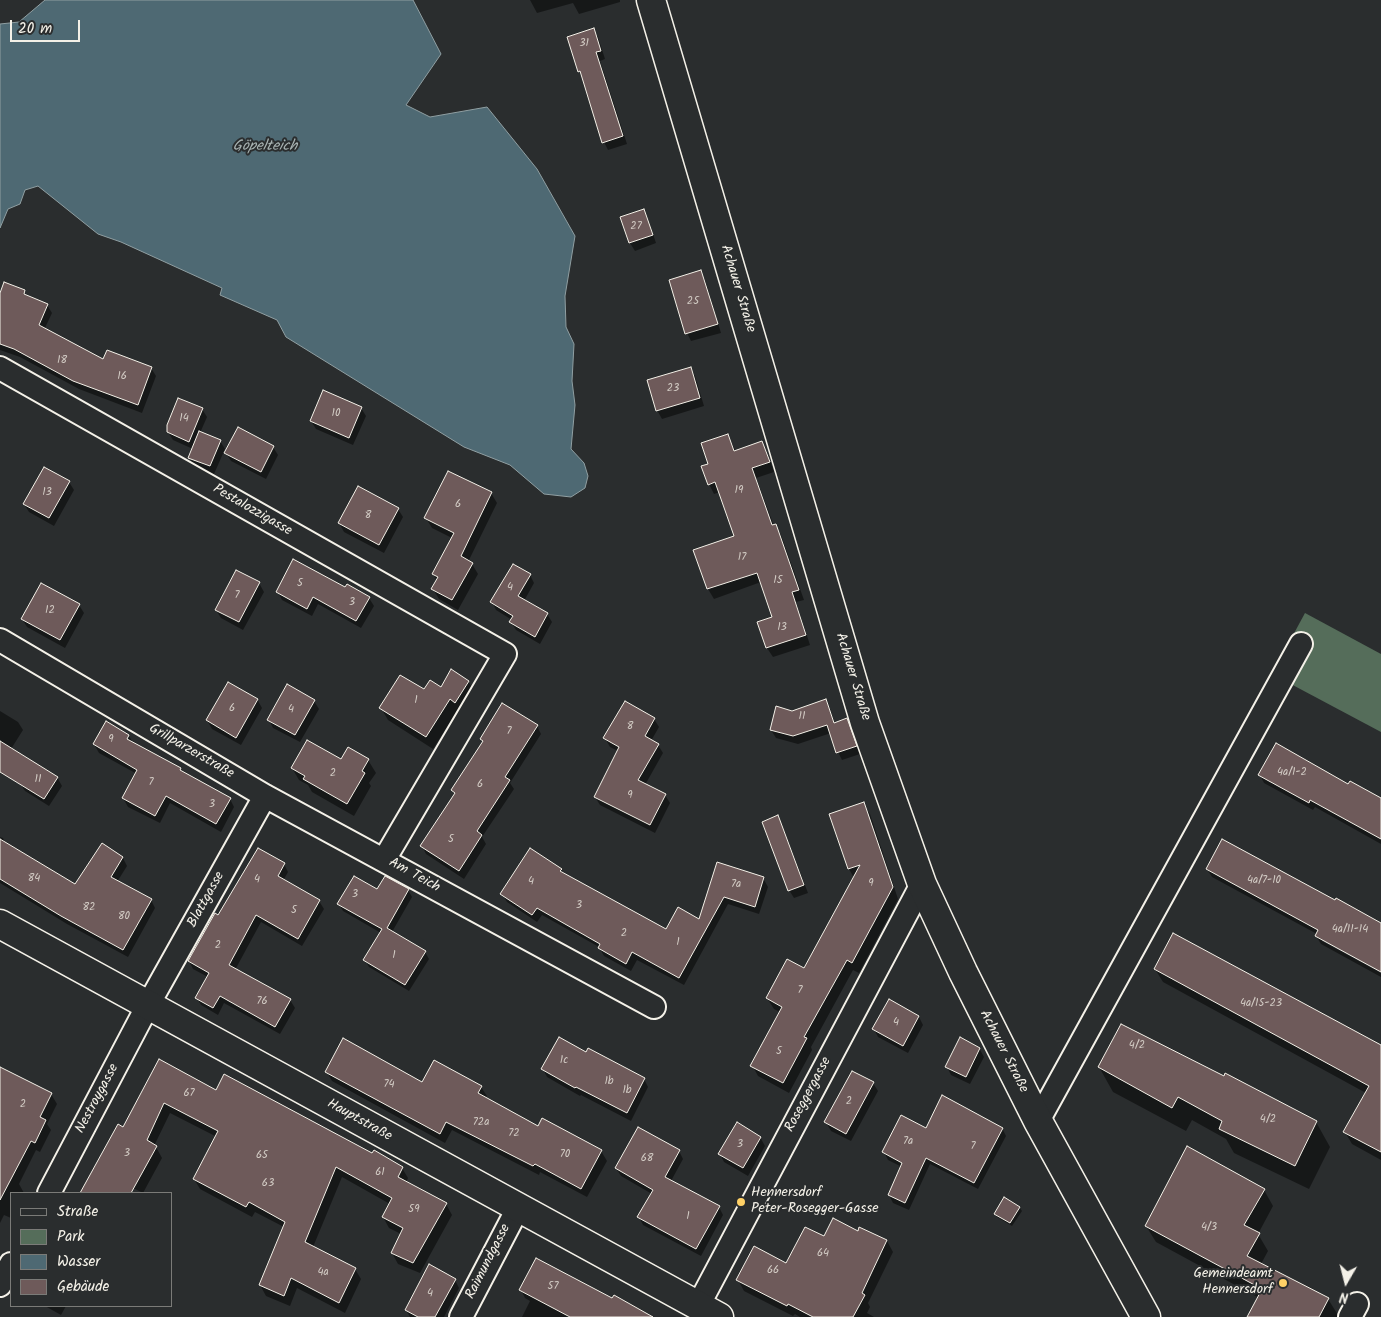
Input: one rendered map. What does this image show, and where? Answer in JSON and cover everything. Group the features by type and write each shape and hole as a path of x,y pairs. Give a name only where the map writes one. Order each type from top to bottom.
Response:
{"street":[{"name":"Achauer Straße","path":"651,0 866,723 922,884 963,972 1038,1121 1146,1317"},
{"name":"Pestalozzigasse","path":"0,368 505,654"},
{"name":"Grillparzerstraße","path":"0,640 266,796 384,860"},
{"path":"1038,1121 1301,644"},
{"name":"Am Teich","path":"505,654 384,860 654,1008"},
{"name":"Blattgasse","path":"148,1005 266,796"},
{"name":"Roseggergasse","path":"708,1311 922,884"},
{"name":"Hauptstraße","path":"0,924 708,1311"},
{"name":"Nestroygasse","path":"49,1192 148,1005"},
{"name":"Raimundgasse","path":"461,1317 518,1208"},
{"path":"0,1285 10,1266"}],"green space":[{"path":"1305,613 1381,654 1381,732 1272,674"}],"water":[{"name":"Göpelteich","path":"45,0 413,0 441,54 406,105 430,117 487,107 537,169 575,236 565,296 566,327 574,344 572,381 575,405 571,449 584,463 588,476 585,488 571,497 544,494 510,465 464,447 286,337 277,320 220,295 222,288 121,242 98,234 38,186 25,190 20,204 8,209 0,228 0,24 19,22"}],"building":[{"path":"594,28 601,51 596,52 623,136 602,143 580,71 578,72 567,37"},
{"path":"644,209 653,235 629,243 620,217"},
{"path":"701,270 718,324 685,334 669,280"},
{"path":"4,282 25,290 24,294 48,304 39,325 103,359 107,350 152,367 138,405 73,381 14,349 0,344 0,293"},
{"path":"691,367 700,398 656,411 647,380"},
{"path":"323,390 362,407 349,438 310,421"},
{"path":"178,398 203,408 189,442 167,432 167,425"},
{"path":"238,427 274,446 261,472 224,453"},
{"path":"199,431 221,440 210,466 188,458"},
{"path":"728,434 734,451 762,441 770,462 752,468 772,525 776,524 799,590 792,592 806,635 766,648 757,622 772,617 757,573 707,589 693,550 734,536 715,482 708,485 701,466 708,464 701,443"},
{"path":"44,467 70,481 49,518 23,504"},
{"path":"448,471 492,492 461,556 473,563 452,600 431,589 438,577 432,574 454,533 424,518"},
{"path":"358,486 399,508 379,545 338,523"},
{"path":"293,559 345,587 347,584 370,597 356,621 313,597 307,609 276,592"},
{"path":"513,564 531,574 518,596 548,613 535,637 509,622 513,616 490,602"},
{"path":"236,570 260,582 239,622 215,610"},
{"path":"41,583 80,604 60,640 21,619"},
{"path":"451,669 469,681 455,703 450,699 426,737 379,708 400,675 424,689 430,680 441,687"},
{"path":"228,682 258,699 236,738 206,720"},
{"path":"287,684 315,700 295,735 267,720"},
{"path":"826,699 834,723 847,718 857,746 836,753 827,725 793,736 770,730 776,706 792,711"},
{"path":"625,701 655,718 645,736 659,744 638,780 666,794 650,825 594,797 619,747 603,738"},
{"path":"502,703 538,725 505,777 510,780 477,831 482,835 459,871 420,846 455,793 451,790 483,741 480,739"},
{"path":"106,721 129,735 127,739 231,798 216,824 166,796 155,816 122,798 137,770 93,744"},
{"path":"307,740 341,759 348,747 369,759 362,771 365,773 347,804 303,779 305,776 291,768"},
{"path":"0,741 58,777 44,799 0,772"},
{"path":"1276,743 1348,784 1350,781 1381,798 1381,839 1310,800 1309,803 1258,775"},
{"path":"864,802 893,887 852,963 847,960 804,1037 807,1038 783,1083 750,1066 782,1007 766,998 787,959 804,968 860,865 848,869 829,814"},
{"path":"778,815 804,885 788,891 762,822"},
{"path":"0,839 75,884 102,843 123,857 111,877 152,899 123,950 61,916 0,879"},
{"path":"1222,839 1381,923 1381,972 1315,936 1318,930 1206,869"},
{"path":"258,848 285,863 278,876 320,900 298,939 256,915 229,965 291,999 275,1027 220,996 213,1008 195,998 209,973 188,961 215,913 218,915"},
{"path":"530,848 562,869 560,871 666,929 678,907 699,919 717,862 764,877 755,907 724,897 679,978 632,952 626,964 598,948 600,944 537,908 532,915 500,894"},
{"path":"354,876 377,889 385,876 409,889 387,928 426,951 405,985 363,960 382,929 337,904"},
{"path":"1173,933 1381,1045 1381,1152 1343,1132 1369,1086 1154,969"},
{"path":"889,999 919,1016 903,1046 872,1029"},
{"path":"1121,1024 1224,1076 1225,1073 1317,1121 1295,1166 1219,1129 1222,1121 1178,1097 1172,1108 1098,1067"},
{"path":"559,1037 586,1052 588,1048 645,1078 627,1113 541,1069"},
{"path":"960,1037 980,1048 966,1077 945,1067"},
{"path":"343,1038 422,1082 434,1060 482,1086 478,1093 538,1126 542,1118 602,1150 581,1189 535,1164 533,1166 446,1122 440,1134 325,1072"},
{"path":"159,1059 216,1090 224,1074 372,1153 374,1150 403,1167 398,1177 447,1203 413,1263 391,1253 403,1228 382,1217 392,1198 336,1167 305,1242 356,1268 339,1303 291,1278 284,1296 259,1285 285,1222 249,1202 246,1207 193,1179 218,1131 164,1103 147,1140 157,1146 132,1192 81,1192 118,1124 123,1127"},
{"path":"0,1067 52,1093 40,1117 46,1120 35,1143 31,1141 0,1200"},
{"path":"852,1071 874,1082 846,1134 824,1122"},
{"path":"942,1095 1003,1128 974,1183 926,1158 905,1203 888,1195 902,1163 882,1152 901,1115 926,1128"},
{"path":"737,1122 761,1137 743,1168 718,1154"},
{"path":"638,1127 680,1150 665,1177 720,1206 696,1249 637,1217 653,1190 615,1168"},
{"path":"1187,1146 1265,1189 1244,1225 1260,1233 1247,1256 1329,1298 1319,1317 1247,1317 1262,1289 1145,1226"},
{"path":"1004,1197 1020,1207 1010,1223 994,1214"},
{"path":"833,1218 858,1231 859,1227 887,1240 862,1293 865,1295 853,1317 813,1317 736,1280 754,1246 786,1263 805,1227 824,1236"},
{"path":"536,1258 612,1298 614,1295 653,1317 570,1317 519,1290"},
{"path":"429,1264 456,1279 435,1317 418,1317 405,1310"}],"place":[{"name":"Hennersdorf Peter-Rosegger-Gasse","path":"741,1202"},
{"name":"Gemeindeamt Hennersdorf","path":"1283,1283"}]}
